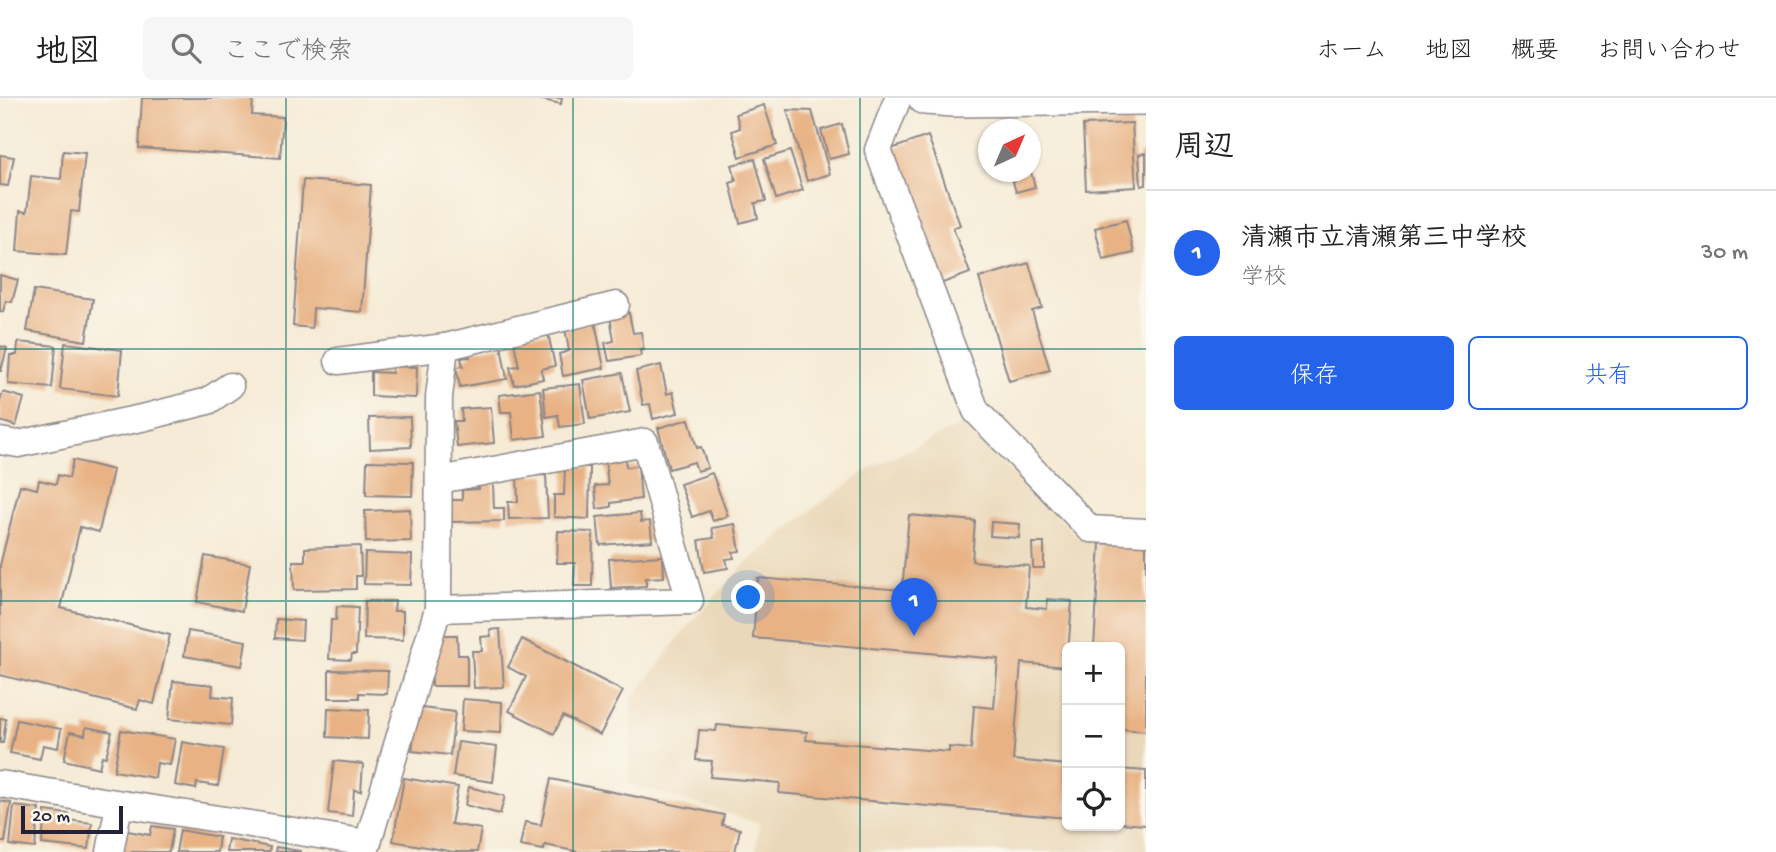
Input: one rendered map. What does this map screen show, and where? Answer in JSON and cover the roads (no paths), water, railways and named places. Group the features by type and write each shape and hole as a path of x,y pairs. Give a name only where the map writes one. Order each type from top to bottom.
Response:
{"street":[{"path":"898,98 878,150 976,411 1090,529 1146,532"},
{"path":"925,98 1146,98"},
{"path":"338,362 445,347 616,305"},
{"path":"0,785 119,805 235,820 365,848 438,609 439,397 445,347"},
{"path":"0,441 18,444 146,417 208,401 230,386"},
{"path":"438,609 690,601 645,442 439,480"},
{"path":"110,852 119,805"}],"place":[{"name":"清瀬市立清瀬第三中学校","path":"914,636"}]}
